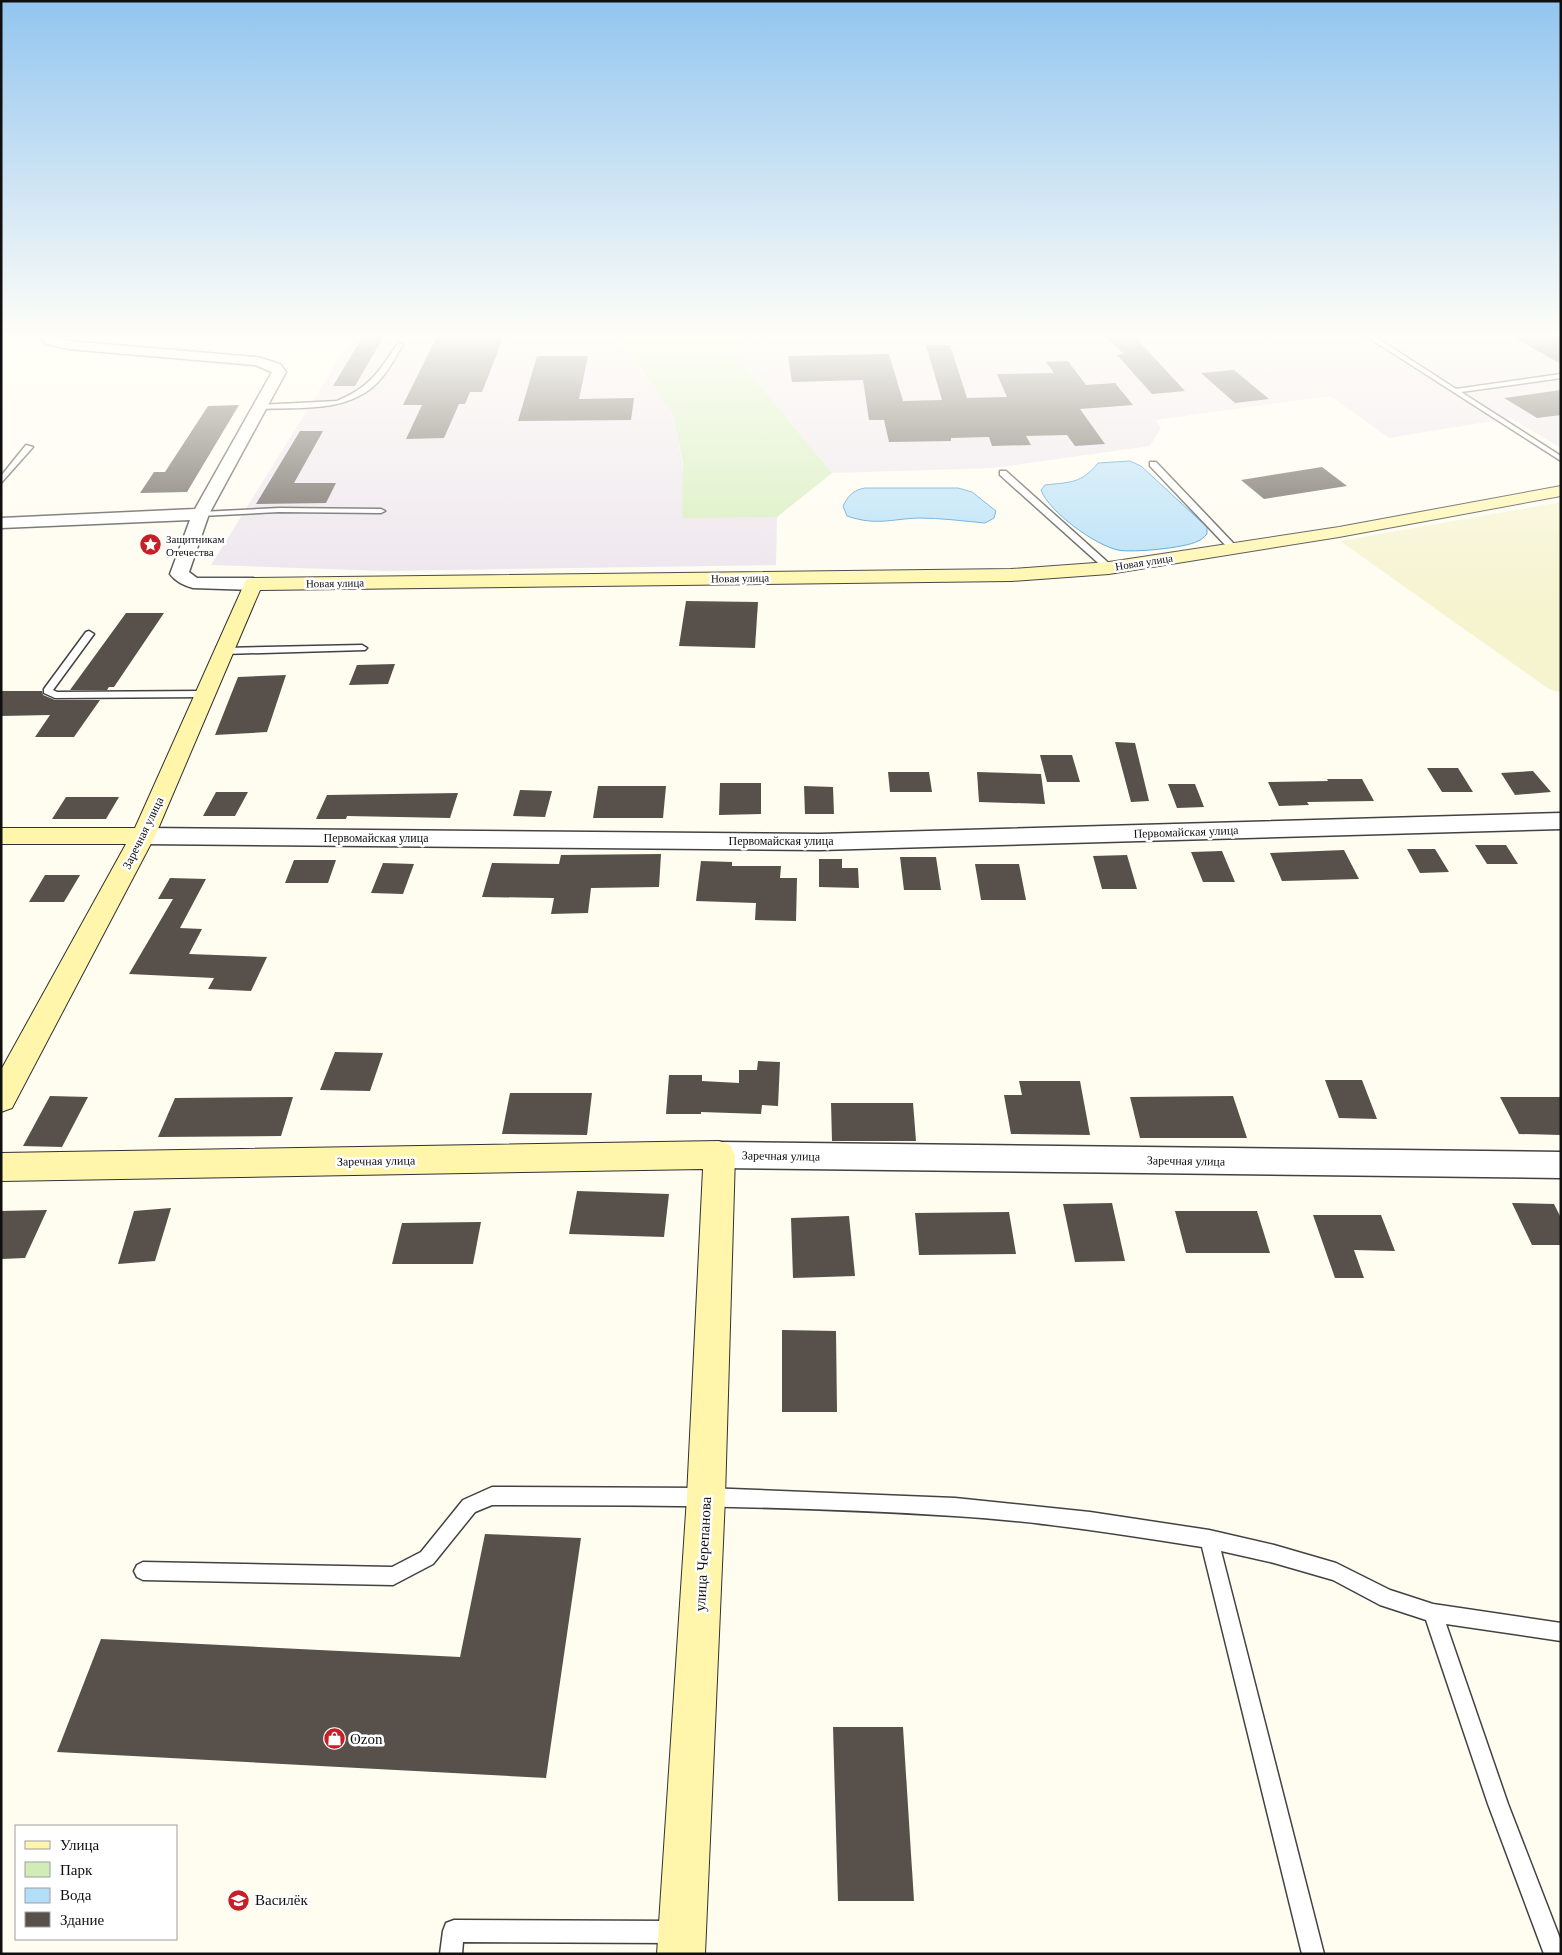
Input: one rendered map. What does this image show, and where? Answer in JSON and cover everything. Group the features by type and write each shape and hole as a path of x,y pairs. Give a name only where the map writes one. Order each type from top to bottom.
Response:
{"street":[{"path":"1,524 201,514 248,427"},
{"name":"Новая улица","path":"201,514 179,574 193,583 252,584 1011,575 1109,568 1339,532 1561,491"},
{"name":"Заречная улица","path":"1,1099 143,836 252,584"},
{"name":"Первомайская улица","path":"1,836 820,842 1561,821"},
{"name":"Заречная улица","path":"1,1168 719,1155 1561,1165"},
{"name":"улица Черепанова","path":"681,1943 706,1497 719,1155"}],"lane":[{"path":"1511,427 1561,459"},
{"path":"1,481 28,447"},
{"path":"1153,464 1233,548"},
{"path":"1003,473 1109,568"},
{"path":"201,514 279,510 381,511"},
{"path":"88,634 47,691 55,695 205,694"},
{"path":"223,651 362,648"},
{"path":"143,1571 393,1576 427,1558 469,1506 492,1496 706,1497 955,1507 1090,1521 1209,1538 1336,1572 1387,1598 1433,1612 1561,1632"},
{"path":"1209,1538 1313,1954"},
{"path":"1433,1612 1498,1804 1555,1954"},
{"path":"451,1954 454,1931 681,1943"}],"shaded area":[{"path":"296,427 675,427 684,473 682,517 777,517 776,565 386,571 211,565"},
{"path":"794,427 1161,428 1150,446 993,468 832,473"},
{"path":"1374,427 1455,427 1389,438"},
{"path":"1526,427 1561,427 1561,448"},
{"path":"1561,502 1561,693 1549,689 1340,541"}],"green space":[{"path":"676,427 794,427 832,473 777,517 682,518 683,464"}],"water":[{"path":"1130,461 1141,466 1207,527 1207,534 1192,544 1171,548 1118,550 1097,542 1074,526 1053,508 1041,490 1045,485 1074,481 1086,475 1098,463"},
{"path":"865,488 958,488 972,492 996,511 994,518 985,523 919,518 867,521 847,516 843,506 847,499 854,492"}],"building":[{"path":"194,427 226,427 187,492 140,493 154,472 165,472"},
{"path":"412,427 449,427 444,438 406,439"},
{"path":"886,427 1093,427 1105,444 1075,446 1067,435 1026,436 1031,445 992,446 989,437 951,438 951,441 889,442"},
{"path":"300,431 323,431 294,483 336,483 326,503 256,504"},
{"path":"1322,467 1347,486 1264,499 1241,480"},
{"path":"686,601 758,602 755,648 679,646"},
{"path":"126,613 164,613 114,687 109,687 107,690 70,690"},
{"path":"395,664 388,684 349,685 357,665"},
{"path":"286,675 267,732 215,735 238,677"},
{"path":"1,691 42,691 43,695 55,700 100,700 74,737 35,737 50,715 1,716"},
{"path":"1115,742 1135,743 1149,801 1131,802"},
{"path":"1040,755 1072,755 1080,782 1047,782"},
{"path":"1427,768 1458,768 1473,792 1442,792"},
{"path":"1533,771 1551,792 1515,795 1501,773"},
{"path":"888,772 929,772 932,792 890,792"},
{"path":"977,772 1041,774 1045,804 979,802"},
{"path":"1327,779 1362,779 1374,801 1307,802 1309,805 1279,806 1268,782 1328,781"},
{"path":"720,783 761,783 761,814 719,815"},
{"path":"1168,784 1195,784 1204,807 1177,808"},
{"path":"598,786 666,786 663,818 593,818"},
{"path":"804,786 833,787 834,814 805,814"},
{"path":"520,790 552,791 545,817 513,816"},
{"path":"216,792 248,792 235,816 203,816"},
{"path":"458,793 450,818 347,816 346,819 316,819 327,795"},
{"path":"66,797 119,797 106,819 52,819"},
{"path":"1475,845 1506,845 1518,864 1487,864"},
{"path":"1407,849 1435,849 1449,872 1420,873"},
{"path":"1344,850 1359,879 1282,881 1270,853"},
{"path":"1222,851 1235,882 1203,882 1191,852"},
{"path":"661,854 659,887 591,888 588,913 551,914 554,898 482,897 492,863 559,864 561,855"},
{"path":"1127,855 1137,889 1102,889 1093,856"},
{"path":"900,857 936,857 941,890 904,890"},
{"path":"819,859 842,859 842,868 858,868 859,888 819,887"},
{"path":"294,860 336,860 328,883 285,883"},
{"path":"701,861 732,862 732,866 781,866 780,878 797,878 796,921 755,920 756,903 696,901"},
{"path":"383,863 414,864 403,894 371,893"},
{"path":"975,864 1019,864 1026,900 981,900"},
{"path":"45,875 80,875 64,902 29,902"},
{"path":"170,878 206,879 180,928 202,929 189,954 267,957 251,991 208,989 214,978 129,974 173,899 158,899"},
{"path":"335,1052 383,1053 370,1091 320,1090"},
{"path":"758,1061 780,1062 778,1106 762,1105 761,1114 701,1112 701,1114 666,1114 669,1075 702,1075 702,1081 739,1083 739,1070 757,1070"},
{"path":"1325,1080 1362,1080 1377,1119 1339,1118"},
{"path":"1019,1081 1080,1081 1090,1135 1011,1134 1004,1095 1022,1095"},
{"path":"510,1093 592,1093 587,1135 502,1134"},
{"path":"50,1096 88,1097 62,1147 23,1146"},
{"path":"1233,1096 1247,1138 1140,1138 1130,1097"},
{"path":"293,1097 281,1136 158,1137 175,1098"},
{"path":"1500,1097 1561,1097 1561,1135 1519,1134"},
{"path":"831,1103 913,1103 916,1141 832,1141"},
{"path":"577,1191 669,1194 664,1237 569,1234"},
{"path":"1112,1203 1125,1261 1075,1262 1063,1204"},
{"path":"1512,1203 1554,1204 1561,1218 1561,1245 1532,1245"},
{"path":"171,1208 155,1261 118,1264 134,1211"},
{"path":"47,1210 25,1258 1,1259 1,1211"},
{"path":"1175,1211 1257,1211 1270,1253 1186,1253"},
{"path":"1009,1212 1016,1254 919,1255 915,1213"},
{"path":"1313,1215 1381,1215 1395,1251 1354,1250 1364,1278 1335,1278"},
{"path":"849,1216 855,1276 793,1278 791,1218"},
{"path":"481,1222 473,1264 392,1264 402,1223"},
{"path":"782,1330 836,1331 837,1412 782,1412"},
{"path":"485,1534 581,1538 546,1778 57,1752 101,1639 460,1657"},
{"path":"833,1727 903,1727 914,1901 838,1901"}],"place":[{"name":"Защитникам Отечества","path":"150,545"},
{"name":"Ozon","path":"334,1739"},
{"name":"Василёк","path":"239,1900"}]}
